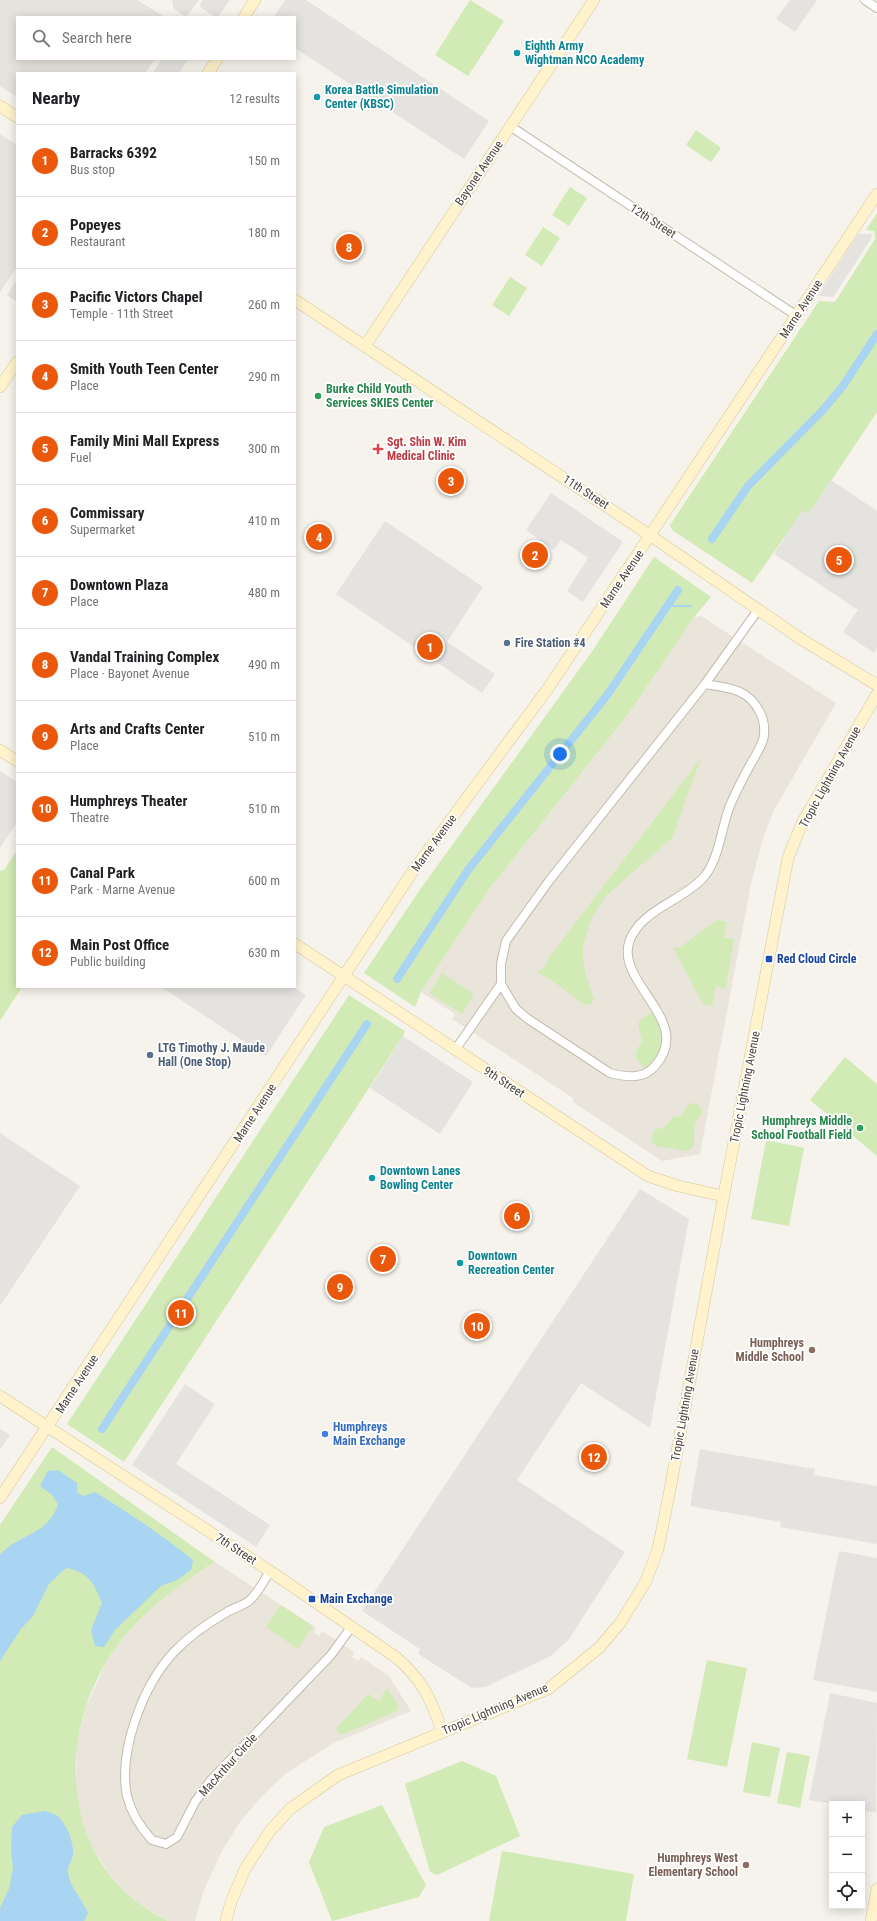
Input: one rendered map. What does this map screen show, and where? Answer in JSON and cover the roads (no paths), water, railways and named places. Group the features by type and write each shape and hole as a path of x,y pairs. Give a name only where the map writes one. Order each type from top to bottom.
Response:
{"street":[{"path":"245,16 255,0"},
{"name":"Bayonet Avenue","path":"365,346 594,0"},
{"path":"865,0 877,8"},
{"path":"209,72 216,60"},
{"path":"0,106 16,116"},
{"name":"12th Street","path":"510,126 797,316"},
{"name":"Marne Avenue","path":"0,1498 415,868 549,687 651,536 877,194"},
{"name":"11th Street","path":"296,301 651,536 801,639 877,685"},
{"path":"0,387 16,363"},
{"path":"705,684 740,692 754,702 762,716 763,739 736,790 723,824 709,869 702,879 644,920 633,932 629,943 629,959 632,971 659,1014 667,1032 668,1042 661,1058 655,1067 647,1073 636,1076 624,1076 610,1073 528,1020 516,1009 501,984 501,964 506,941 549,881 705,684 758,610"},
{"name":"Tropic Lightning Avenue","path":"226,1921 231,1902 245,1869 256,1850 290,1809 338,1775 442,1731 548,1689 599,1648 621,1622 646,1581 658,1549 723,1196 788,858 802,823 877,694"},
{"path":"0,750 16,761"},
{"name":"9th Street","path":"296,945 648,1176 678,1186 723,1196"},
{"path":"455,1050 501,984"},
{"name":"7th Street","path":"0,1396 47,1428 270,1571 397,1658 414,1672 424,1688 442,1731"},
{"name":"MacArthur Circle","path":"270,1571 258,1590 244,1604 227,1612 195,1633 174,1652 160,1671 136,1718 131,1738 126,1776 127,1796 133,1813 152,1840 166,1844 177,1837 195,1802 212,1780 341,1643 352,1626"},
{"path":"871,1921 877,1889"}],"water":[{"path":"58,1470 77,1483 77,1492 83,1496 95,1492 133,1516 193,1560 191,1570 177,1580 161,1586 115,1630 104,1647 95,1646 91,1630 102,1603 96,1590 93,1584 80,1572 66,1568 49,1584 33,1616 21,1629 0,1661 0,1555 16,1542 40,1528 53,1514 58,1504 51,1494 40,1486 48,1471"},
{"path":"44,1811 55,1814 60,1818 69,1833 73,1854 68,1869 69,1877 73,1888 88,1913 84,1921 0,1921 0,1908 9,1889 13,1868 11,1851 12,1827 22,1815"}],"waterway":[{"path":"712,539 748,486 822,411 843,386 877,334"},
{"path":"397,979 468,870 608,694 678,590"},
{"path":"667,606 691,606"},
{"path":"102,1429 367,1024"}],"place":[{"name":"Eighth Army Wightman NCO Academy","path":"517,53"},
{"name":"Korea Battle Simulation Center (KBSC)","path":"317,97"},
{"name":"Vandal Training Complex","path":"349,247"},
{"name":"Burke Child Youth Services SKIES Center","path":"318,396"},
{"name":"Sgt. Shin W. Kim Medical Clinic","path":"378,449"},
{"name":"Pacific Victors Chapel","path":"451,481"},
{"name":"Smith Youth Teen Center","path":"319,537"},
{"name":"Popeyes","path":"535,555"},
{"name":"Family Mini Mall Express","path":"839,560"},
{"name":"Fire Station #4","path":"507,643"},
{"name":"Barracks 6392","path":"430,647"},
{"name":"Red Cloud Circle","path":"769,959"},
{"name":"LTG Timothy J. Maude Hall (One Stop)","path":"150,1055"},
{"name":"Humphreys Middle School Football Field","path":"860,1128"},
{"name":"Downtown Lanes Bowling Center","path":"372,1178"},
{"name":"Commissary","path":"517,1216"},
{"name":"Downtown Plaza","path":"383,1259"},
{"name":"Downtown Recreation Center","path":"460,1263"},
{"name":"Arts and Crafts Center","path":"340,1287"},
{"name":"Canal Park","path":"181,1313"},
{"name":"Humphreys Theater","path":"477,1326"},
{"name":"Humphreys Middle School","path":"812,1350"},
{"name":"Humphreys Main Exchange","path":"325,1434"},
{"name":"Main Post Office","path":"594,1457"},
{"name":"Main Exchange","path":"312,1599"},
{"name":"Humphreys West Elementary School","path":"746,1865"}]}
